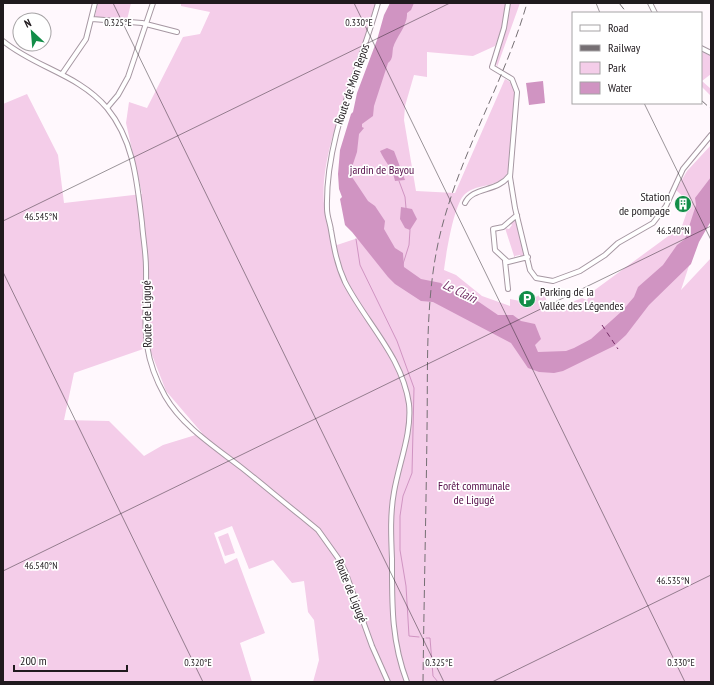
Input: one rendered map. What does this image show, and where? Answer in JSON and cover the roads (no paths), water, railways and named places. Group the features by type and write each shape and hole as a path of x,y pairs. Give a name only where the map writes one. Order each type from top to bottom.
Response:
{"street":[{"path":"62,74 86,39 95,3"},
{"path":"107,108 128,77 153,3"},
{"name":"Route de Mon Repos","path":"378,3 367,44 338,125 329,166 327,211 333,246 340,268 358,305 394,357 409,405 408,426 395,484 391,516 392,624 402,670 407,682"},
{"path":"508,3 504,28 492,67 512,79 517,92 511,175 512,192 530,270 536,278 553,281 580,271 598,260 618,243 647,227 660,215 680,174 711,135"},
{"path":"650,3 654,12"},
{"path":"92,19 147,24 177,32"},
{"name":"Route de Ligugé","path":"3,41 21,53 88,89 107,108 125,138 136,172 146,267 145,339 147,354 165,396 177,413 198,434 302,516 318,530 329,543 345,571 372,646 388,682"},
{"path":"702,49 711,54"},
{"path":"465,203 473,194 499,186 511,175"},
{"path":"508,289 505,261 495,250 492,230 503,227 517,215"},
{"path":"505,261 528,257"}],"water":[{"path":"390,3 414,3 411,10 407,13 406,22 393,48 392,58 388,63 374,106 373,116 362,124 362,127 364,128 359,134 357,152 352,167 352,177 368,201 375,206 385,221 384,229 395,248 403,253 404,267 421,279 441,283 447,289 479,302 498,315 513,315 521,321 535,324 541,339 535,345 538,352 566,351 574,348 591,339 622,311 634,297 638,287 663,265 677,245 685,239 696,205 695,198 711,177 711,221 699,242 691,264 649,305 626,335 614,346 563,371 554,373 539,372 528,368 511,343 433,302 421,301 395,284 345,225 340,199 342,197 339,189 338,174 340,150 351,114 353,112 357,93 377,40 384,15"},
{"path":"543,81 545,103 529,105 526,83"},
{"path":"387,148 394,151 405,180 395,181 391,169 380,151"},
{"path":"401,207 412,209 417,219 410,230 405,228 400,219"}],"waterway":[{"path":"399,181 405,197 406,208"},
{"path":"403,264 409,245 410,230"},
{"path":"356,239 360,265 397,341 414,388 412,473 403,496 400,516 400,550 406,586 409,636 419,637"},
{"path":"426,638 430,638 433,676 438,682"}],"railway":[{"path":"423,682 428,334 431,286 439,239 447,208 469,149 506,62 527,3"},
{"path":"619,3 626,12"},
{"path":"702,101 711,109"}],"place":[{"name":"Station de pompage","path":"683,204"},
{"name":"Parking de la Vallée des Légendes","path":"527,299"}],"park label":[{"name":"jardin de Bayou","path":"382,170"},
{"name":"Forêt communale de Ligugé","path":"474,493"}],"water label":[{"name":"Le Clain","path":"460,291"}]}
